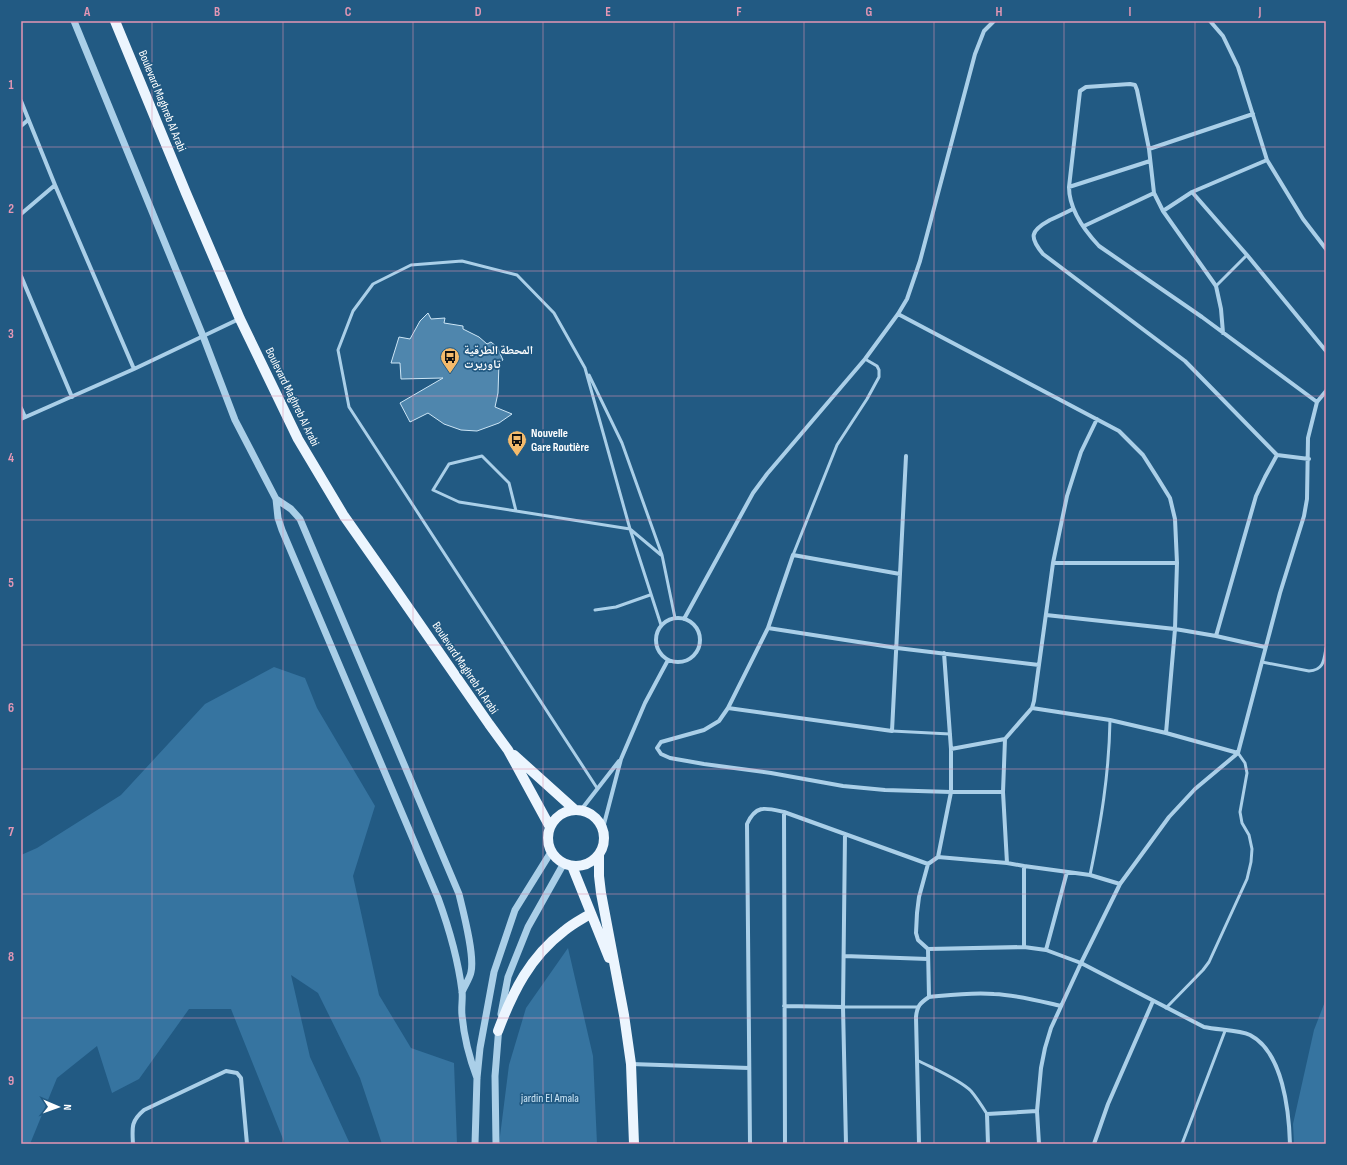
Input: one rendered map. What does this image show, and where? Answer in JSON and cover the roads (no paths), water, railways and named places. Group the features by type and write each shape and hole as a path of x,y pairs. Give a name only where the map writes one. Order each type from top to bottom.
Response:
{"main road":[{"name":"Boulevard Maghreb Al Arabi","path":"115,21 240,319 298,439 322,482 344,516 488,724 508,750 550,826"},
{"name":"Boulevard Maghreb Al Arabi","path":"508,750 578,809"},
{"path":"599,855 587,864 579,866 568,865 556,858 551,852 548,843 550,826 556,818 564,812 578,809 587,811 597,818 603,828 604,842 599,855 599,876 632,1064 634,1144"},
{"path":"568,865 616,977"},
{"path":"498,1031 508,1003 523,976 542,952 564,931 590,914"}],"street":[{"path":"74,21 203,336 235,420 276,499 278,518 282,530 440,904 452,945 462,992 464,1035 469,1056 477,1078"},
{"path":"684,619 753,493 767,474 865,359 907,300 920,261 975,54 984,31 994,21"},
{"path":"1210,21 1223,36 1238,66 1267,160 1302,219 1326,249"},
{"path":"1223,333 1221,309 1216,286 1163,211 1154,193 1149,149 1135,85 1130,84 1086,87 1080,90 1078,97 1069,197 1073,209 1092,238 1099,246 1223,333 1317,402"},
{"path":"21,101 55,185 134,369"},
{"path":"1149,149 1253,114"},
{"path":"21,126 28,120"},
{"path":"1163,211 1192,192 1267,160"},
{"path":"1069,187 1150,162"},
{"path":"21,214 55,185"},
{"path":"1192,192 1247,255 1326,351"},
{"path":"1084,226 1154,193"},
{"path":"1073,209 1038,226 1034,232 1034,240 1037,247 1043,254 1185,361 1277,455 1308,458"},
{"path":"21,276 72,397"},
{"path":"898,314 1120,431 1143,455 1170,498 1175,519 1177,563 1175,629 1166,733"},
{"path":"21,408 23,418 134,369 240,319"},
{"path":"1039,1144 1037,1111 1041,1068 1051,1028 1120,884 1169,817 1195,789 1238,753 1265,647 1305,510 1307,499 1308,438 1317,402 1326,391"},
{"path":"951,749 1005,739 1032,708 1053,563 1067,496 1081,452 1097,418"},
{"path":"1216,636 1256,496 1277,455"},
{"path":"728,708 892,731 906,456"},
{"path":"276,499 292,509 300,519 458,894 464,914 472,961 471,972 462,992"},
{"path":"900,574 792,555 768,628 728,708 719,721 704,730 662,742 657,748 661,754 670,758 704,764 771,772 843,786 885,790 1003,792"},
{"path":"1053,563 1177,563"},
{"path":"1046,615 1175,629 1265,647"},
{"path":"675,618 684,619 695,627 700,641 698,648 689,659 675,662 668,660 657,648 657,632 661,625 667,621 675,618"},
{"path":"768,628 897,648 1039,665"},
{"path":"938,857 951,792 951,749 944,654"},
{"path":"603,828 621,759 645,704 668,660"},
{"path":"1032,708 1110,720 1166,733 1238,753"},
{"path":"1005,739 1003,792 1007,863"},
{"path":"578,809 621,759"},
{"path":"750,1144 748,824 752,814 760,809 769,808 784,812 928,864"},
{"path":"784,812 785,1144"},
{"path":"845,834 843,1007 846,1144"},
{"path":"475,1144 477,1078 480,1048 494,972 515,910 551,852"},
{"path":"1120,884 1090,875 1007,863 938,857 928,864 919,897 916,933 918,940 928,948 1024,947 1046,950 1081,963 1204,1027 1250,1035 1262,1044 1275,1063 1285,1094 1290,1144"},
{"path":"496,1144 495,1076 498,1031 508,977 528,927 568,865"},
{"path":"1024,866 1024,947"},
{"path":"1046,950 1067,872"},
{"path":"928,948 929,997"},
{"path":"844,956 928,959"},
{"path":"918,1144 916,1017 917,1007 921,1002 929,997 994,994 1019,997 1061,1006"},
{"path":"1094,1144 1108,1104 1153,1001"},
{"path":"784,1006 843,1007"},
{"path":"632,1064 749,1068"},
{"path":"133,1144 132,1131 135,1118 144,1110 226,1072 237,1073 241,1078 247,1144"},
{"path":"988,1144 987,1114 1037,1111"}],"lane":[{"path":"1216,286 1247,255"},
{"path":"597,788 349,407 338,350 352,311 373,284 411,265 462,261 517,275 554,312 585,368 622,443 662,555 675,618"},
{"path":"792,555 837,445 867,399 879,377 879,370 877,366 865,359"},
{"path":"585,368 630,529 650,595 661,625"},
{"path":"516,511 509,483 482,456 449,464 433,490 460,502 516,511 630,529 662,555"},
{"path":"595,610 616,607 650,595"},
{"path":"1262,662 1315,671 1323,664 1326,648"},
{"path":"1090,875 1107,782 1110,720"},
{"path":"892,731 950,734"},
{"path":"1166,1008 1206,966 1247,879 1252,849 1249,835 1242,823 1240,812 1247,773 1245,763 1238,753"},
{"path":"843,1007 917,1007"},
{"path":"1182,1144 1225,1031"},
{"path":"917,1060 961,1083 970,1090 987,1114"}],"place":[{"name":"المحطة الطرقية تاوريرت","path":"450,374"},
{"name":"Nouvelle Gare Routière","path":"517,457"}],"park label":[{"name":"jardin El Amala","path":"550,1098"}]}
